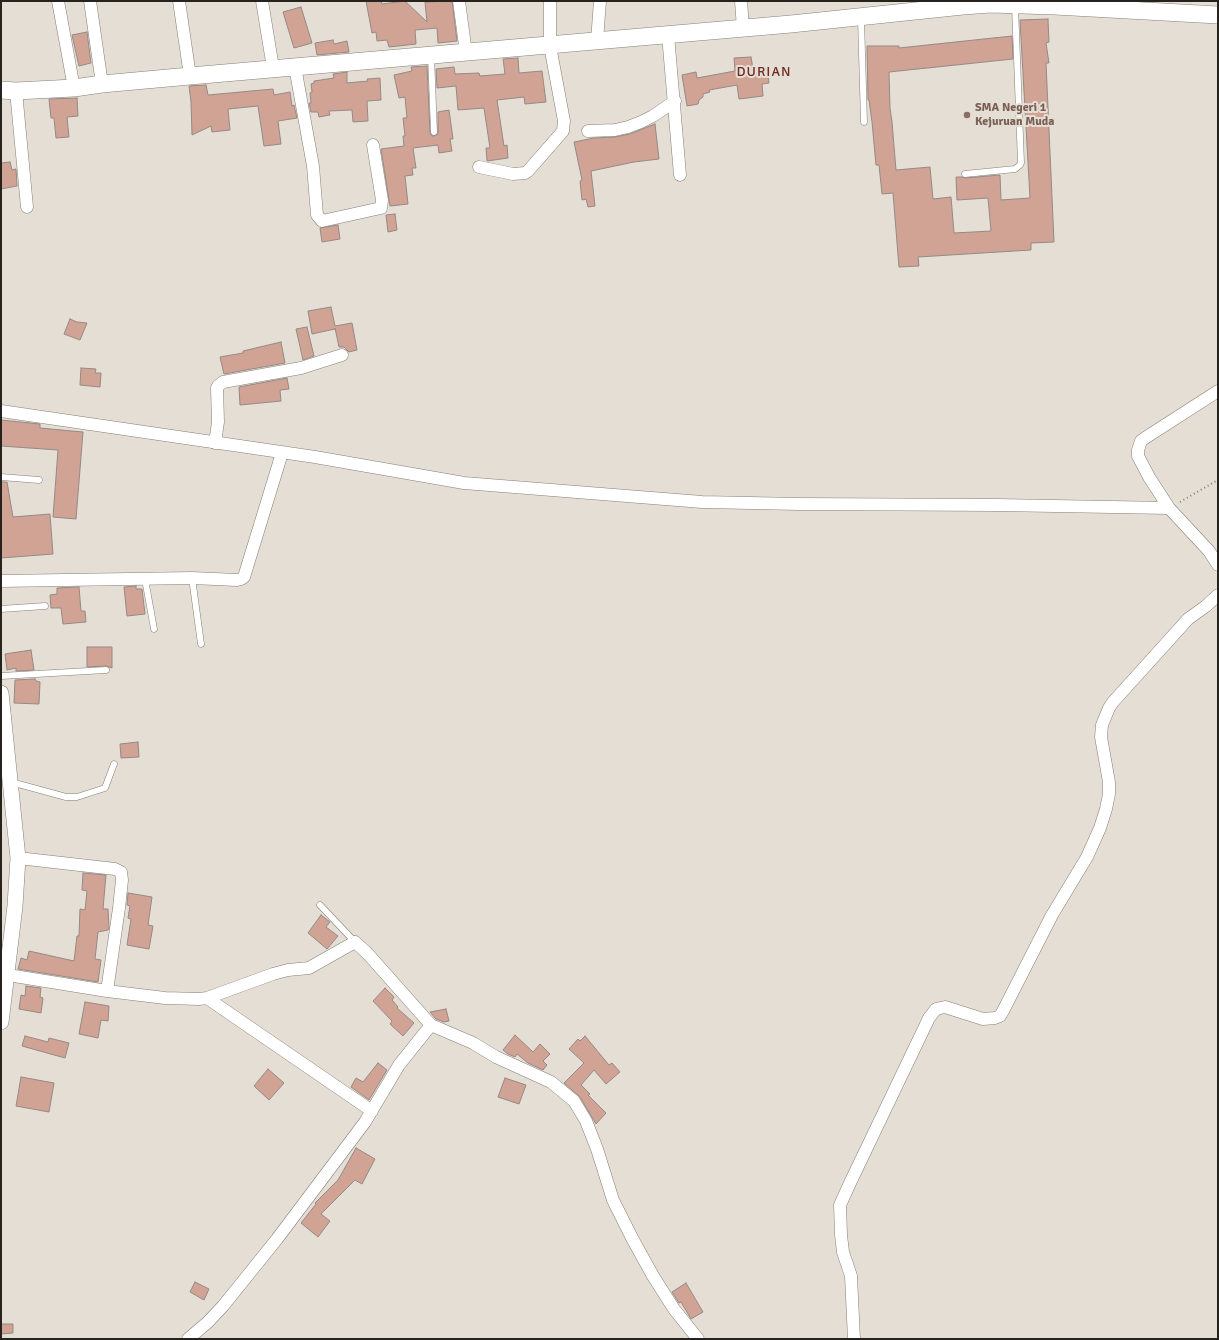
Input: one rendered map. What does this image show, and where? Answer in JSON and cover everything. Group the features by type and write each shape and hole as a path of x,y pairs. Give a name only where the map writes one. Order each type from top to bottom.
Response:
{"main road":[{"path":"9,90 74,88 273,68 550,46 861,17 963,3 1037,3 1085,5 1218,15"}],"street":[{"path":"58,1 74,88"},
{"path":"90,1 102,84"},
{"path":"179,1 190,76"},
{"path":"262,1 273,68"},
{"path":"459,1 466,53"},
{"path":"479,167 513,174 525,173 563,131 564,121 550,46 550,1"},
{"path":"597,41 600,1"},
{"path":"740,1 743,28"},
{"path":"668,35 675,101 680,175"},
{"path":"295,67 313,166 317,215 320,219 324,221 381,208 382,200 373,145"},
{"path":"9,90 27,207"},
{"path":"588,131 615,130 628,127 654,116 675,101"},
{"path":"215,443 218,422 217,388 223,382 301,368 342,355"},
{"path":"1218,391 1145,438 1139,445 1138,456 1149,477 1169,508 1209,551 1218,565"},
{"path":"1,411 315,457 464,483 702,502 799,504 997,504 1169,508"},
{"path":"1,581 192,578 241,579 244,577 282,453"},
{"path":"854,1339 851,1276 843,1252 840,1235 840,1205 929,1018 936,1009 945,1007 983,1019 1000,1016 1052,915 1087,856 1100,828 1109,794 1109,782 1102,737 1102,725 1109,708 1188,619 1218,595"},
{"path":"1,693 18,858 15,906 5,953 8,975 1,1022"},
{"path":"18,858 115,869 120,872 122,880 119,908 107,991"},
{"path":"8,975 107,991 165,998 199,999 207,998 273,974 288,970 309,968 355,942 368,954 430,1025 473,1044 496,1058 551,1082 574,1101 586,1121 597,1149 613,1200 632,1238 653,1276 674,1309 698,1339"},
{"path":"207,998 372,1111"},
{"path":"188,1339 208,1322 228,1300 277,1239 365,1122 399,1065 430,1025"}],"lane":[{"path":"965,174 1016,169 1022,163 1015,4"},
{"path":"861,17 864,122"},
{"path":"431,56 434,132"},
{"path":"1,477 39,480"},
{"path":"192,578 201,644"},
{"path":"146,579 154,629"},
{"path":"1,609 45,606"},
{"path":"1,676 106,670"},
{"path":"11,782 66,797 77,797 105,788 114,764"},
{"path":"320,905 355,942"}],"path":[{"path":"1169,508 1218,480"}],"building":[{"path":"366,1 381,1 382,4 405,1 427,22 425,2 452,1 457,41 438,43 437,28 415,30 416,44 389,47 387,40 377,41 376,32 372,33"},
{"path":"301,7 312,43 294,48 283,12"},
{"path":"1048,19 1049,42 1046,43 1049,63 1046,63 1054,242 1031,243 1031,250 918,257 919,266 899,267 893,193 882,194 879,165 876,165 872,122 868,100 867,46 899,46 899,48 1012,36 1013,59 889,72 890,108 896,170 930,167 933,199 951,197 954,233 991,231 988,198 957,200 956,177 965,178 1000,175 1001,200 1030,198 1020,20"},
{"path":"87,32 91,63 79,66 72,35"},
{"path":"333,40 334,44 347,41 349,52 317,55 315,43"},
{"path":"751,57 753,69 767,68 769,83 762,84 763,96 739,99 737,85 709,90 710,92 703,94 703,97 699,100 698,104 687,106 682,75 696,72 697,78 735,71 734,58"},
{"path":"518,58 519,73 542,71 546,102 525,104 524,97 497,100 504,146 507,145 508,158 487,161 486,148 490,148 484,108 458,110 456,86 437,88 436,69 454,67 455,74 479,73 480,76 505,74 503,59"},
{"path":"427,66 430,133 432,136 438,134 438,112 449,110 453,139 450,139 452,151 439,153 438,145 413,148 416,168 412,168 413,175 405,176 408,204 390,206 381,149 404,146 403,136 405,136 403,118 407,118 405,97 399,98 394,75 412,71 411,67"},
{"path":"347,72 347,83 380,78 381,100 367,101 368,121 353,122 352,110 329,111 330,115 319,117 318,112 311,112 309,103 311,103 311,84 314,83 314,81 334,78 333,74"},
{"path":"206,85 208,95 273,89 274,95 290,92 292,106 294,105 297,118 278,121 281,144 264,146 258,106 228,109 230,130 212,132 211,126 192,135 189,86"},
{"path":"77,98 78,116 67,117 69,137 56,138 54,118 51,118 49,99"},
{"path":"655,124 659,159 634,162 591,171 595,206 588,207 586,199 582,200 580,181 582,180 574,142 630,134"},
{"path":"10,162 12,170 16,169 17,186 1,189 1,163"},
{"path":"395,214 397,230 388,232 386,215"},
{"path":"338,225 340,239 322,242 320,228"},
{"path":"331,307 335,326 352,323 357,350 349,352 344,347 339,347 335,328 312,334 308,311"},
{"path":"70,319 77,322 87,323 80,340 64,334"},
{"path":"307,327 314,356 303,360 296,329"},
{"path":"281,342 285,363 224,374 220,357 243,353 243,351"},
{"path":"81,368 96,369 95,373 101,373 100,387 80,385"},
{"path":"287,378 289,389 280,390 281,401 240,405 239,387"},
{"path":"1,420 40,424 40,428 83,432 76,519 53,517 58,450 1,446"},
{"path":"1,482 7,482 13,517 50,514 53,554 1,558"},
{"path":"136,586 136,589 142,589 145,614 127,616 124,587"},
{"path":"79,587 81,611 85,611 86,622 63,624 61,608 51,608 50,595 57,594 57,588"},
{"path":"87,647 112,647 112,668 106,666 87,667"},
{"path":"31,650 34,670 16,671 16,668 7,670 5,654"},
{"path":"35,679 36,681 40,682 39,704 14,703 15,680"},
{"path":"138,742 139,757 121,758 120,744"},
{"path":"83,873 106,875 103,909 108,909 109,928 108,930 98,932 95,959 101,960 98,982 18,969 21,958 27,960 29,951 74,961 77,936 79,936 80,909 85,910 87,891 82,890"},
{"path":"128,893 152,897 148,925 153,926 149,949 127,945 131,919 128,918 130,906 127,905"},
{"path":"321,915 330,922 326,927 338,936 327,949 308,933"},
{"path":"26,986 41,988 40,997 43,998 41,1013 19,1009 21,995 25,996"},
{"path":"385,988 394,997 392,1000 398,1007 397,1008 414,1023 403,1036 390,1024 392,1021 373,1001"},
{"path":"85,1002 109,1006 108,1021 101,1020 98,1038 79,1034"},
{"path":"446,1009 449,1021 444,1022 436,1019 430,1012"},
{"path":"515,1035 533,1052 540,1044 550,1054 543,1061 547,1065 543,1070 528,1063 517,1054 515,1057 503,1050"},
{"path":"25,1036 48,1042 49,1038 69,1043 65,1058 22,1046"},
{"path":"585,1036 609,1065 612,1063 620,1072 606,1084 594,1070 581,1085 590,1094 588,1095 606,1113 596,1124 580,1097 564,1083 584,1063 569,1049 578,1039 580,1041"},
{"path":"378,1063 387,1070 369,1100 351,1087 356,1078 363,1082"},
{"path":"268,1069 284,1083 269,1100 254,1086"},
{"path":"21,1077 54,1083 49,1112 16,1106"},
{"path":"505,1078 526,1085 519,1104 498,1097"},
{"path":"356,1148 375,1159 362,1184 355,1180 321,1214 330,1221 318,1237 301,1223 316,1204 315,1203 338,1180"},
{"path":"195,1282 209,1289 204,1300 190,1292"},
{"path":"686,1283 703,1312 691,1319 681,1302 679,1303 672,1292"},
{"path":"1,1324 13,1324 13,1333 1,1334"}],"place":[{"name":"SMA Negeri 1 Kejuruan Muda","path":"967,115"}],"district":[{"name":"DURIAN","path":"764,72"}]}
